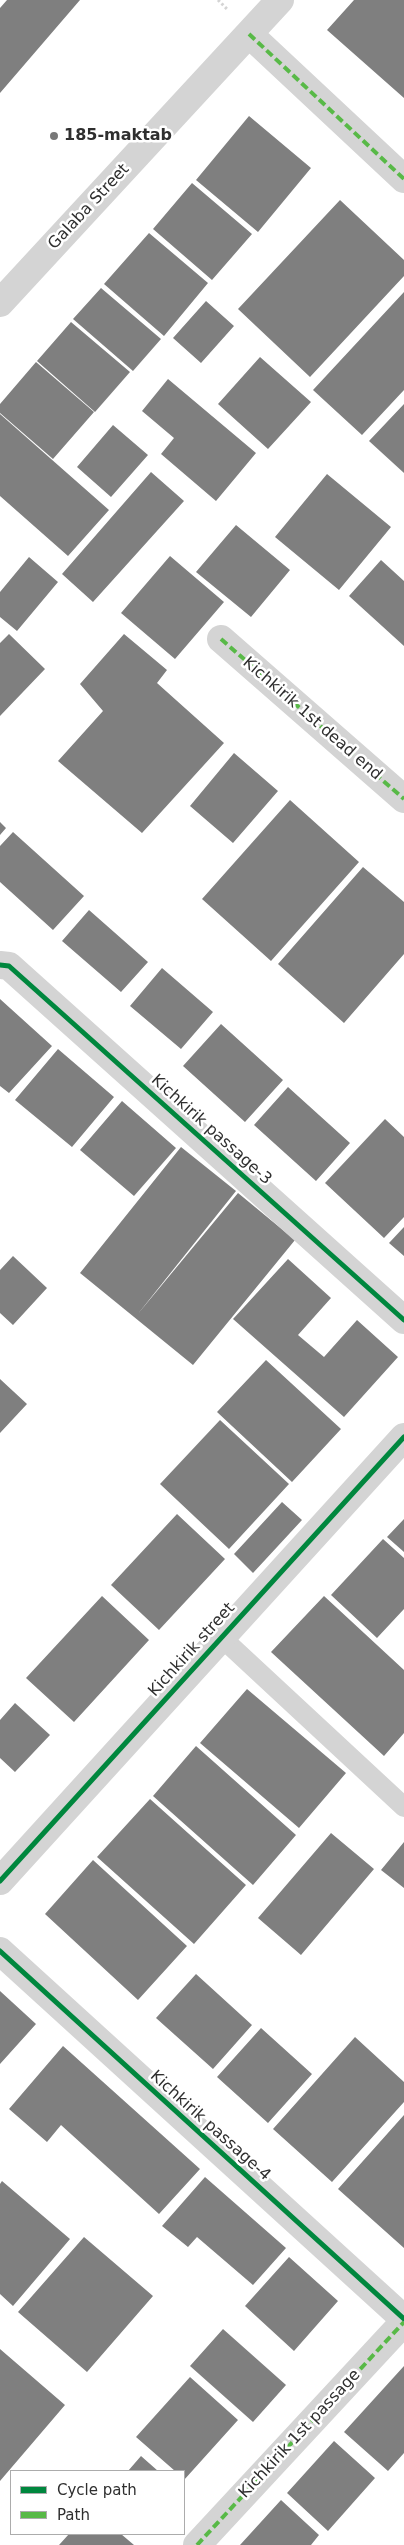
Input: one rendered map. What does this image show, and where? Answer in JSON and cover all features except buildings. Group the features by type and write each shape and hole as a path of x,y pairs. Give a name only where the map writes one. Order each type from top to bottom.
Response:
{"street":[{"name":"Galaba Street","path":"0,303 280,0"},
{"path":"249,34 404,179"},
{"name":"Kichkirik 1st dead end","path":"221,639 404,799"},
{"name":"Kichkirik passage-3","path":"0,965 9,966 404,1320"},
{"name":"Kichkirik street","path":"0,1881 404,1437"},
{"name":"Kichkirik passage-4","path":"0,1951 404,2321"},
{"name":"Kichkirik 1st passage","path":"197,2545 404,2321"}],"lane":[{"path":"221,1637 404,1807"}],"marked path":[{"path":"249,34 404,179"},
{"path":"221,639 404,799"},
{"path":"197,2545 404,2322"}],"cycle path":[{"path":"0,965 9,966 404,1320"},
{"path":"0,1881 404,1437"},
{"path":"0,1951 404,2319"}],"place":[{"name":"185-maktab","path":"54,136"}]}
